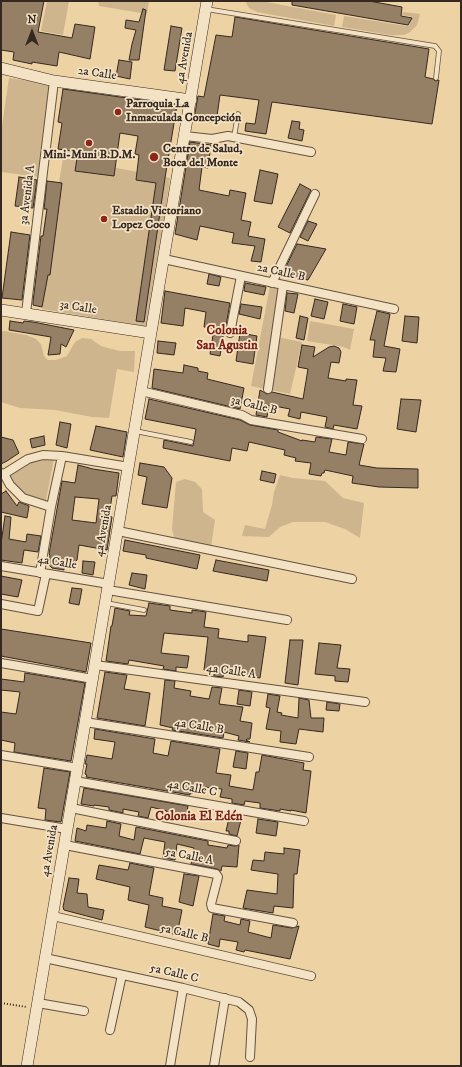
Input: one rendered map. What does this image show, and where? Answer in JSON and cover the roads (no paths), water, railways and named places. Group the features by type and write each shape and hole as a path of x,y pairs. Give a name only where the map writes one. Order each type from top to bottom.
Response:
{"street":[{"name":"4a Avenida","path":"27,1066 207,5"},
{"name":"2a Calle","path":"1,68 54,81 191,100"},
{"name":"3a Avenida A","path":"26,313 54,81"},
{"path":"185,136 212,139 226,136 234,137 310,152"},
{"path":"272,283 315,194"},
{"name":"2a Calle B","path":"164,259 394,310"},
{"path":"230,333 241,276"},
{"path":"268,388 283,285"},
{"name":"3a Calle","path":"1,310 151,333"},
{"name":"3a Calle B","path":"141,391 242,415 251,420 362,439"},
{"path":"51,507 23,498 10,485 3,474 35,457 47,455 129,467"},
{"path":"1,604 38,610 51,507 62,456"},
{"path":"118,531 352,579"},
{"name":"4a Calle","path":"1,566 287,620"},
{"path":"1,663 93,679"},
{"name":"4a Calle A","path":"95,665 364,702"},
{"name":"4a Calle B","path":"86,722 309,757"},
{"path":"1,755 78,768"},
{"name":"4a Calle C","path":"75,781 304,821"},
{"path":"71,808 236,841"},
{"path":"1,818 67,829"},
{"name":"5a Calle A","path":"65,845 216,874 218,877 211,904 212,908 293,923"},
{"name":"5a Calle B","path":"53,916 310,976"},
{"name":"5a Calle C","path":"45,958 234,1000 244,1006 251,1015 250,1057"},
{"path":"110,1030 122,975"},
{"path":"170,1066 183,988"},
{"path":"214,1066 225,998"},
{"path":"37,1006 84,1011"}],"lane":[{"path":"207,5 435,46 439,51 436,78"},
{"path":"234,137 238,114"},
{"path":"134,431 191,442"},
{"path":"106,603 144,610"}],"place":[{"name":"Parroquia La Inmaculada Concepción","path":"118,112"},
{"name":"Mini-Muni B.D.M.","path":"89,143"},
{"name":"Centro de Salud, Boca del Monte","path":"154,157"},
{"name":"Estadio Victoriano Lopez Coco","path":"104,219"}],"district":[{"name":"Colonia San Agustin","path":"227,338"},
{"name":"Colonia El Edén","path":"199,817"}]}
